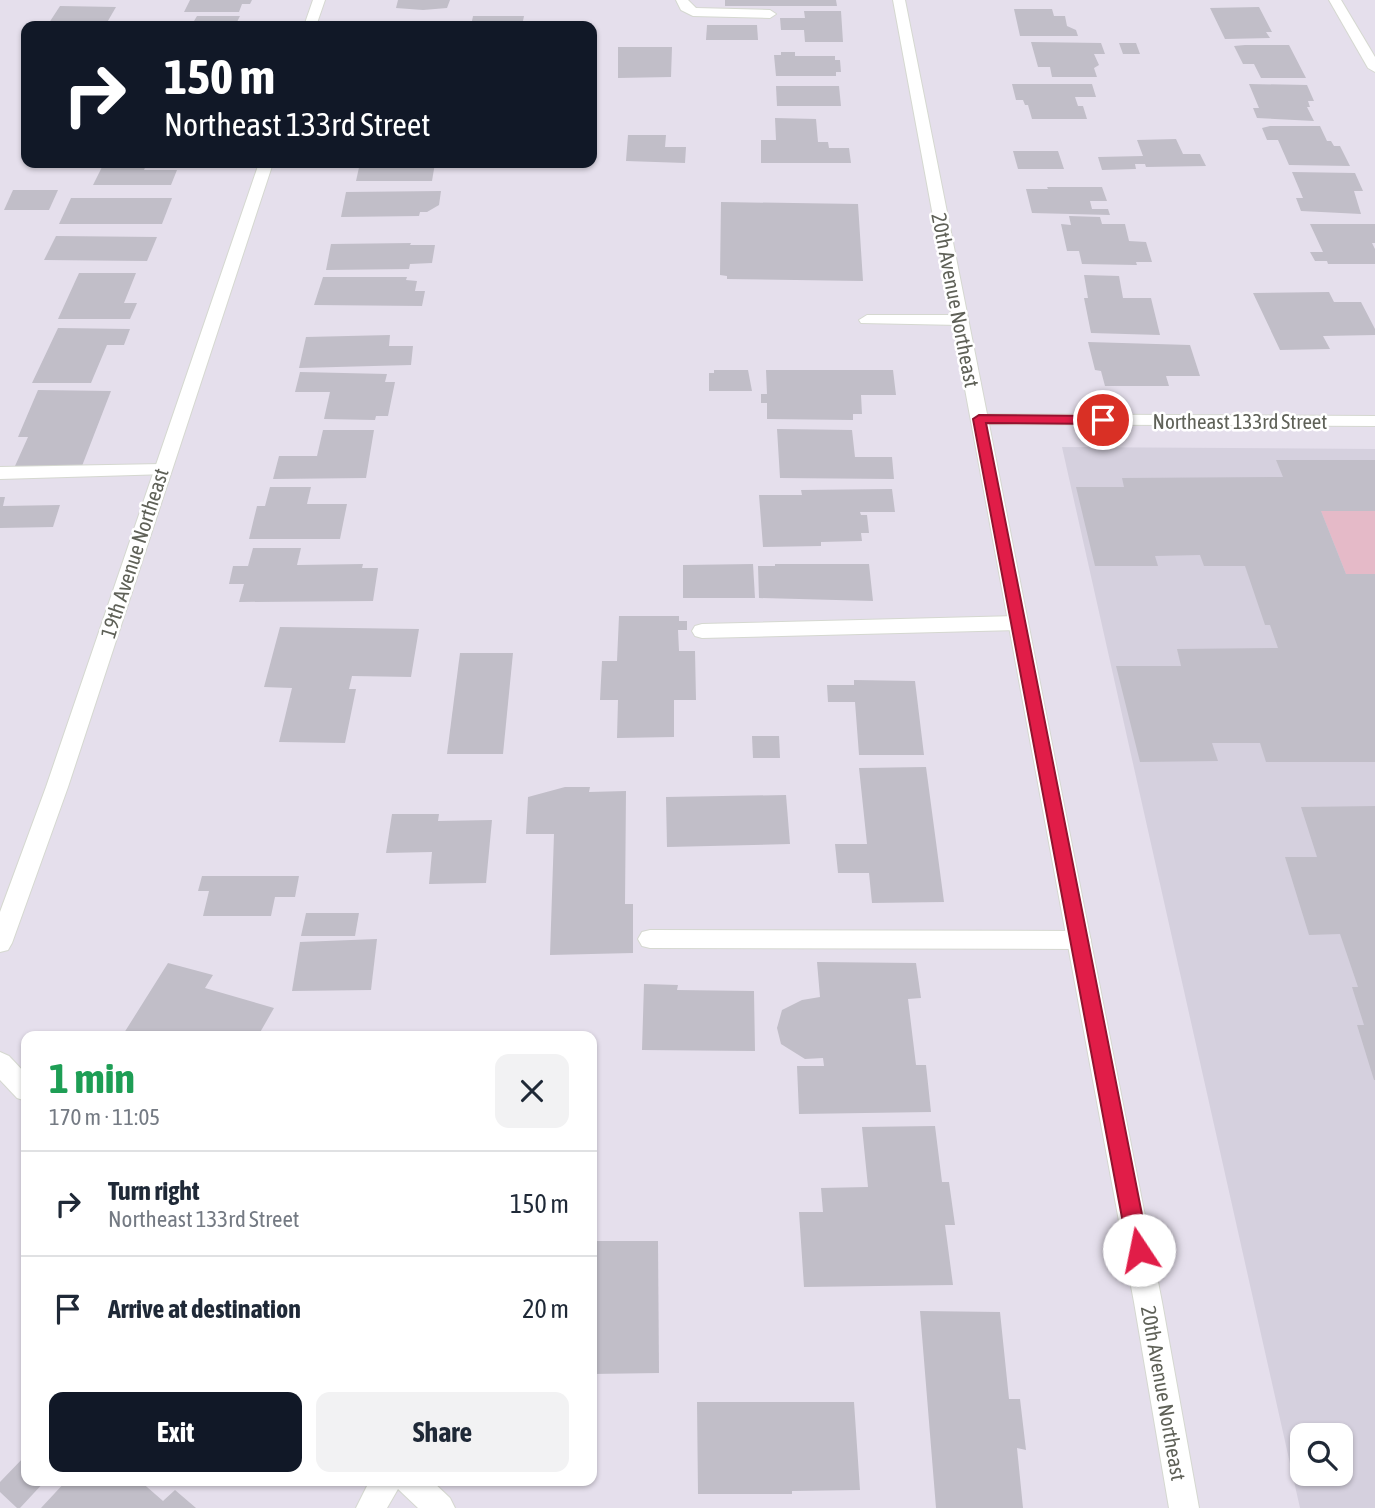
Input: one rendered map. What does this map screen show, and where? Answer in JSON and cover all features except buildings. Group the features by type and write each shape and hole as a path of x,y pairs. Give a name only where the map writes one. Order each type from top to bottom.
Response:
{"street":[{"path":"312,21 318,0"},
{"path":"682,0 685,7 693,12 770,14"},
{"name":"20th Avenue Northeast","path":"899,0 1148,1302 1184,1508"},
{"path":"1335,0 1375,68"},
{"name":"19th Avenue Northeast","path":"0,943 57,787 264,168"},
{"path":"867,320 960,320"},
{"name":"Northeast 133rd Street","path":"979,419 1375,421"},
{"path":"0,473 162,470"},
{"path":"702,631 1018,623"},
{"path":"650,939 1079,940"},
{"path":"1,1066 21,1085"},
{"path":"371,1508 384,1486"},
{"path":"416,1486 440,1508"}],"shaded area":[{"path":"1062,447 1375,449 1375,1508 1300,1508 1295,1486 1353,1486 1353,1423 1290,1423 1290,1463"},
{"path":"1321,511 1375,511 1375,574 1346,574"}],"route":[{"path":"1103,420 979,419 1139,1250"}]}
